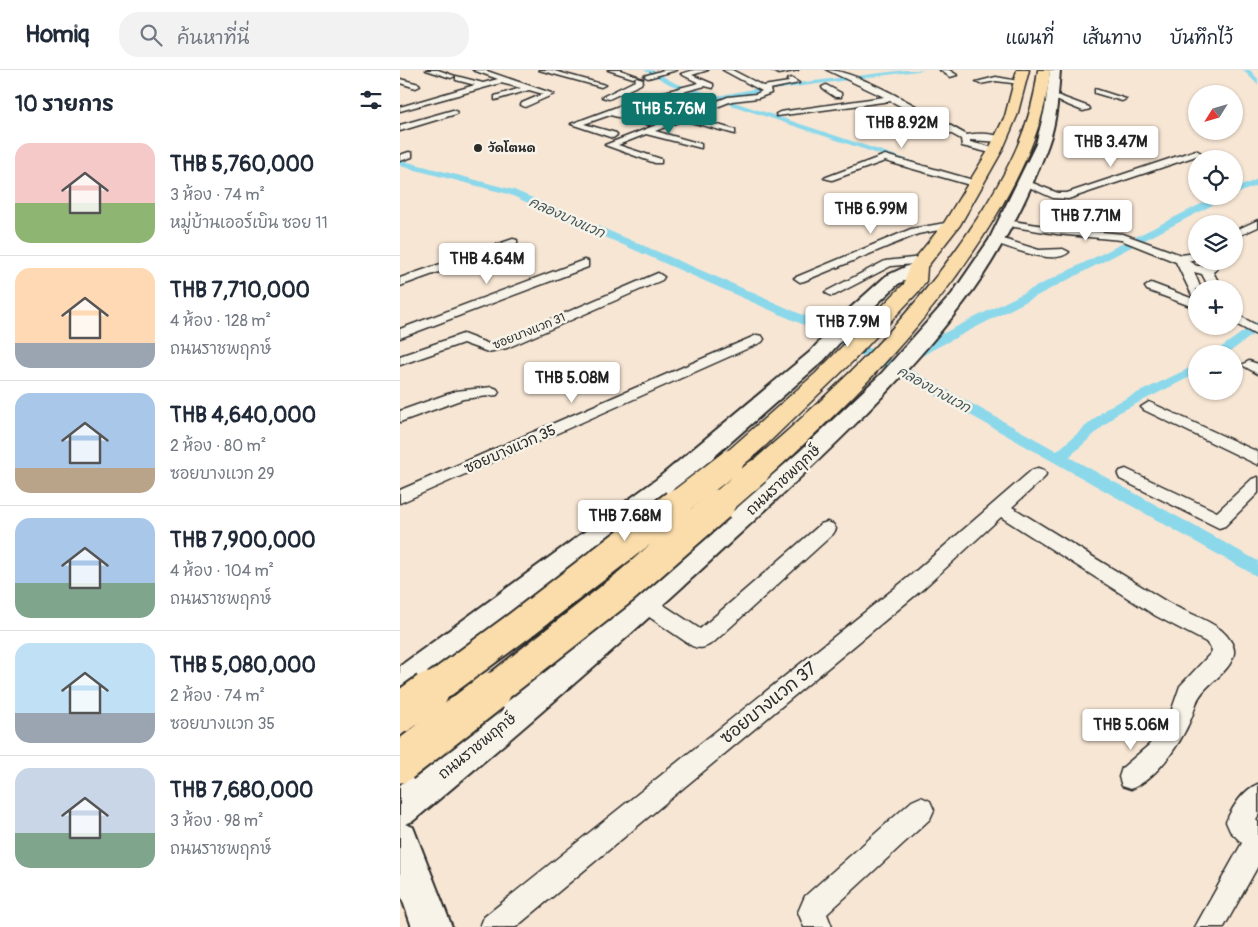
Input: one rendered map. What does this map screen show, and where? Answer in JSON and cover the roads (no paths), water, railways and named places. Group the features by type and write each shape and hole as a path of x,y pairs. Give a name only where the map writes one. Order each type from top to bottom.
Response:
{"main road":[{"name":"ถนนราชพฤกษ์","path":"400,713 519,626 912,350 958,298 997,240 1006,223 1042,144 1052,71"},
{"name":"ถนนราชพฤกษ์","path":"400,763 624,588 744,467 796,406 828,359 853,316 892,280 920,264 951,225 977,184 998,145 1011,116 1022,74"},
{"name":"ถนนราชพฤกษ์","path":"400,808 519,712 646,604 808,457 876,375 906,330 968,249 1005,187 1047,97"},
{"name":"ถนนราชพฤกษ์","path":"400,684 454,646 828,359 879,323 916,281 920,264"},
{"path":"454,646 439,684 450,709 464,720 477,720 519,712"},
{"path":"400,840 432,927"}],"street":[{"path":"430,70 486,86"},
{"path":"478,70 506,79 504,81"},
{"path":"547,70 601,85"},
{"path":"612,70 640,75 673,70"},
{"path":"640,75 662,70"},
{"path":"704,70 685,74 720,90"},
{"path":"730,70 764,89"},
{"path":"775,70 779,72 794,70"},
{"path":"820,70 834,79"},
{"path":"831,70 855,73 871,79 976,136 998,145"},
{"path":"944,70 953,75"},
{"path":"987,70 1022,74"},
{"path":"846,73 966,138 976,136"},
{"path":"980,82 1022,74"},
{"path":"606,97 638,82 640,75"},
{"path":"658,161 610,145 646,127 682,114 731,99 758,96 764,89 795,83 791,80"},
{"path":"400,81 416,86"},
{"path":"400,109 504,81 550,94 525,105"},
{"path":"613,135 575,124 644,100 682,90 695,91 706,84"},
{"path":"823,97 843,91 826,87"},
{"path":"498,98 528,88"},
{"path":"860,92 886,88"},
{"path":"434,91 449,96"},
{"path":"1098,91 1122,99"},
{"path":"758,96 767,103"},
{"path":"780,114 903,97"},
{"path":"1047,97 1086,109"},
{"path":"644,100 732,132"},
{"path":"718,103 730,108"},
{"path":"400,128 453,112"},
{"path":"610,112 698,146"},
{"path":"966,138 965,144 971,147 998,145"},
{"path":"1025,183 1057,196 1068,196 1188,156"},
{"path":"829,178 885,158 977,184"},
{"path":"1243,231 1258,222"},
{"path":"1006,223 1125,235 1188,257"},
{"path":"800,278 915,231 951,225"},
{"path":"997,240 1038,254 1063,252"},
{"path":"400,282 513,242"},
{"path":"831,292 889,262 920,264"},
{"path":"400,334 584,264"},
{"name":"ซอยบางแวก 31","path":"400,361 462,338 488,348 502,344 658,277"},
{"path":"1151,287 1188,301"},
{"path":"1243,323 1258,332"},
{"path":"1243,327 1258,338"},
{"name":"ซอยบางแวก 35","path":"400,497 757,340"},
{"path":"400,417 461,394 492,392"},
{"path":"1149,407 1258,459"},
{"name":"ซอยบางแวก 37","path":"494,927 917,582 1038,474"},
{"path":"1126,475 1220,521 1258,483"},
{"path":"1000,508 1163,610 1213,636 1222,646 1223,653 1220,660 1188,694 1181,717 1172,733 1157,753 1130,777"},
{"path":"646,604 699,640 707,636 828,529"},
{"path":"1209,927 1258,840 1238,822 1258,796"},
{"path":"818,927 812,912 815,906 921,810"}],"waterway":[{"path":"647,70 673,84 938,171"},
{"path":"717,98 764,89 922,70"},
{"path":"1246,70 1258,83"},
{"name":"คลองบางแวก","path":"400,163 511,192 729,286 808,322 897,368 1059,458"},
{"path":"1243,188 1258,182"},
{"path":"908,361 927,347 1207,205"},
{"path":"1230,345 1258,325"},
{"path":"1059,458 1113,410 1188,373"},
{"name":"คลองบางแวก","path":"1059,458 1258,570"}],"place":[{"name":"วัดโตนด","path":"478,148"}]}
